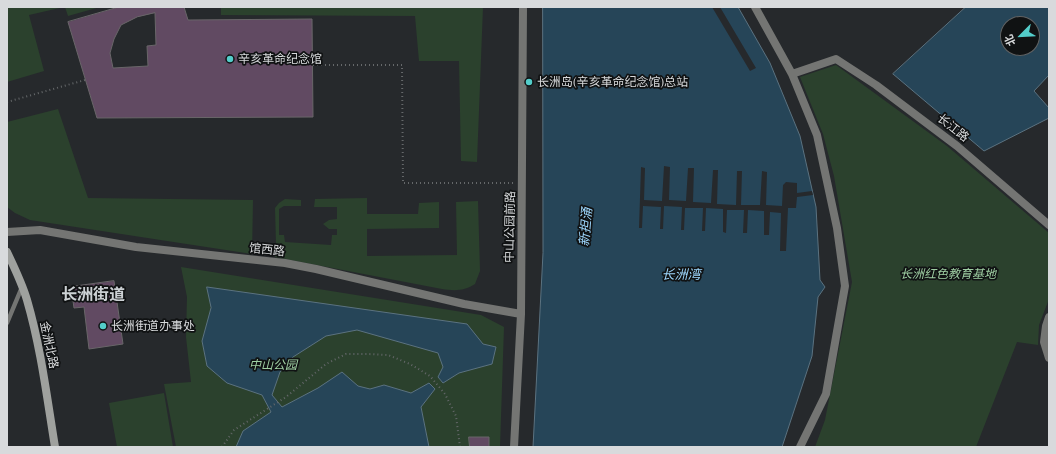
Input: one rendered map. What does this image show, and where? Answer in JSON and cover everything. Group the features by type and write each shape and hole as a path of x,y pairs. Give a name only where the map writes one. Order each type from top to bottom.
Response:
{"main road":[{"name":"金洲北路","path":"7,252 22,287 32,320 40,357 55,447"}],"street":[{"name":"中山公园前路","path":"514,447 521,314 523,183 522,7"},
{"path":"755,7 792,74 817,135 837,228 845,286 826,394 800,447"},
{"name":"长江路","path":"792,74 836,59 876,85 957,146 1049,225"},
{"name":"馆西路","path":"7,232 25,230 48,231 136,247 284,263 316,269 464,304 521,314"},
{"path":"1049,317 1044,342 1049,358"}],"lane":[{"path":"7,323 22,287"}],"path":[{"path":"313,65 402,65 403,183 523,183"},
{"path":"7,102 85,80"},
{"path":"222,447 234,430 280,401 326,364 346,354 388,355 410,364 432,379 445,394 456,416 460,447"}],"green space":[{"path":"7,7 64,7 29,15 44,71 7,82"},
{"path":"65,7 100,7 68,16"},
{"path":"221,7 483,7 477,162 461,161 459,61 419,61 415,16 221,15"},
{"name":"长洲红色教育基地","path":"836,65 947,146 1049,233 1049,299 1039,325 1038,345 1017,342 976,447 815,447 825,420 852,282 834,176 823,134 800,77"},
{"path":"58,109 88,198 253,200 252,254 30,220 15,213 7,207 7,122"},
{"path":"367,198 367,214 418,214 419,203 439,202 439,228 367,229 367,256 457,255 456,202 478,201 480,271 475,284 463,289 447,290 275,257 275,208 285,199 301,200 301,206 284,206 279,209 279,235 284,235 285,242 331,245 332,235 337,235 337,229 329,229 323,224 329,220 337,219 337,207 314,207 315,199"},
{"name":"中山公园","path":"181,267 481,315 504,327 500,447 176,447 164,384 191,382 186,337 187,297"},
{"path":"164,393 173,447 117,447 109,403"}],"water":[{"name":"长洲湾","path":"543,7 738,7 770,63 800,136 816,207 820,280 825,287 818,297 812,356 782,447 533,447 543,253"},
{"path":"966,7 1049,7 1049,75 1034,91 1049,108 1049,118 984,151 893,74"},
{"path":"207,287 467,324 483,344 496,347 492,364 459,373 443,383 438,377 443,367 438,353 357,330 326,336 293,357 280,372 272,395 282,407 318,388 342,372 358,386 370,389 384,385 411,393 429,383 435,389 421,407 429,447 236,447 243,431 271,412 262,395 227,383 207,366 202,341 211,308"}],"pier":[{"path":"712,7 720,7 756,68 750,71"},
{"path":"664,166 670,167 669,200 686,201 688,168 694,168 693,202 711,203 713,170 718,170 717,204 736,205 737,171 742,171 741,205 760,205 762,171 767,172 766,205 782,206 783,185 786,182 797,183 797,193 812,191 813,195 797,197 796,208 788,208 786,251 780,251 781,213 770,212 769,235 764,235 764,211 748,210 747,233 743,233 744,210 727,210 726,233 723,232 723,209 706,208 705,231 702,231 703,208 685,208 684,230 681,230 682,207 664,206 663,229 660,229 661,207 643,206 642,228 639,228 641,167 645,168 644,200 662,201"}],"building":[{"name":"辛亥革命纪念馆","path":"119,7 184,7 188,20 312,19 313,117 97,118 68,22","holes":["155,13 156,45 147,46 148,66 113,68 110,53 114,39 121,25 137,17"]},
{"name":"长洲街道办事处","path":"114,281 123,344 89,349 84,307 74,308 71,287"},
{"path":"469,437 489,437 489,447 470,447"}],"place":[{"name":"辛亥革命纪念馆","path":"230,59"},
{"name":"长洲岛(辛亥革命纪念馆)总站","path":"529,82"},
{"name":"长洲街道办事处","path":"103,326"}],"district":[{"name":"长洲街道","path":"93,295"}],"water label":[{"name":"新担涌","path":"586,227"}]}
